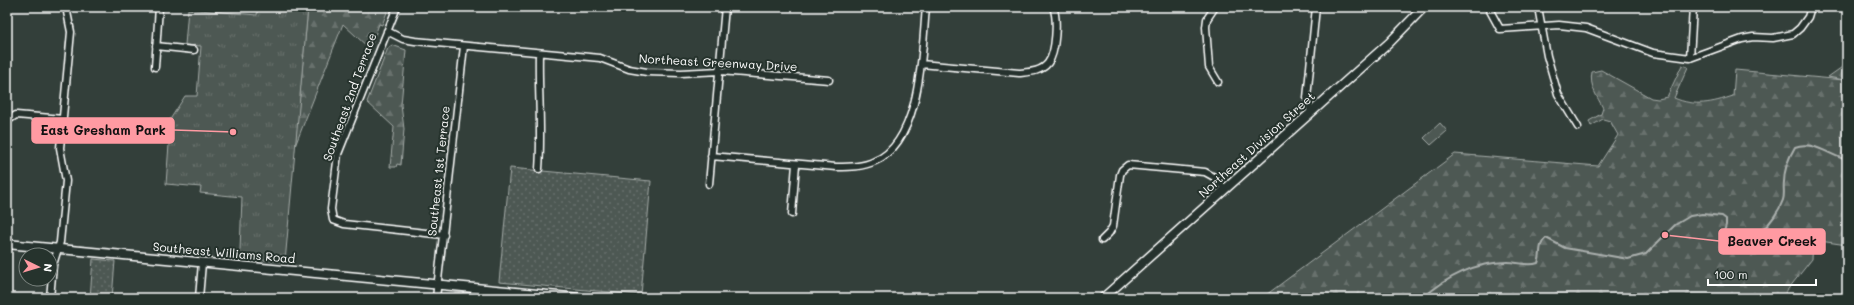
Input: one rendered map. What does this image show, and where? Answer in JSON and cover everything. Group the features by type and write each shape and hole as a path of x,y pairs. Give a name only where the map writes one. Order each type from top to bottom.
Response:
{"street":[{"path":"58,249 66,181 60,148 71,32 66,7"},
{"path":"155,67 159,7"},
{"name":"Southeast 2nd Terrace","path":"397,7 338,154 331,209 333,220 344,224 444,234"},
{"path":"709,184 725,7"},
{"path":"711,156 796,164 852,167 877,161 885,155 899,139 915,103 921,64 926,7"},
{"path":"921,64 1019,73 1041,69 1048,63 1052,55 1056,24 1053,7"},
{"path":"1215,7 1208,19 1206,27 1209,67 1218,82"},
{"path":"1311,113 1307,98 1316,7"},
{"name":"Northeast Division Street","path":"1103,298 1390,43 1424,7"},
{"path":"1488,7 1500,29 1540,25 1559,25 1586,28 1653,53 1690,58 1742,39 1753,37 1773,38 1793,34 1800,28 1808,17 1811,7"},
{"path":"1538,7 1540,25 1558,94 1578,127"},
{"path":"1690,58 1693,7"},
{"name":"Northeast Greenway Drive","path":"387,30 404,39 415,41 539,54 600,58 629,69 648,72 676,73 720,71 829,80"},
{"path":"156,46 194,50"},
{"name":"Southeast 1st Terrace","path":"436,298 439,285 464,46"},
{"path":"539,54 538,85 541,140 539,169"},
{"path":"7,121 16,115 63,119"},
{"path":"792,214 796,164"},
{"path":"1102,240 1113,226 1120,175 1122,170 1128,165 1205,172 1214,177 1225,189"},
{"name":"Southeast Williams Road","path":"7,244 38,247"},
{"name":"Southeast Williams Road","path":"58,249 580,298"},
{"path":"199,298 202,263"},
{"path":"50,298 51,287"}],"green space":[{"path":"258,7 308,7 285,262 231,257 237,255 240,250 242,197 200,193 201,187 166,184 171,118 185,96 197,96 201,46 185,45 188,9 257,15"},
{"path":"308,7 389,7 382,25 379,24 370,49 343,24 295,146"},
{"path":"1847,13 1847,245 1813,240 1812,259 1781,298 1262,298 1455,154 1598,166 1618,135 1610,121 1603,119 1591,126 1589,121 1601,114 1603,108 1593,86 1591,77 1592,72 1601,70 1651,98 1658,99 1667,97 1682,65 1688,67 1674,98 1696,103 1718,101 1733,96 1735,70 1844,80 1828,77 1845,65 1845,26"},
{"path":"392,45 406,50 401,105 404,129 401,165 397,164 396,167 390,167 394,127 367,102 388,48"},
{"path":"1440,123 1447,131 1431,145 1424,138"},
{"path":"510,168 651,181 641,295 499,282"},
{"path":"93,259 115,261 112,298 90,298"}],"waterway":[{"path":"1423,298 1432,290 1452,277 1473,268 1507,262 1530,265 1538,263 1541,247 1546,238 1565,248 1628,259 1646,254 1675,225 1690,216 1702,214 1722,216 1726,219 1723,235 1725,242 1734,244 1743,242 1752,238 1768,225 1779,208 1784,198 1784,177 1786,168 1795,147 1802,145 1815,147 1847,160"}],"place":[{"name":"East Gresham Park","path":"233,132"},
{"name":"Beaver Creek","path":"1665,235"}]}
